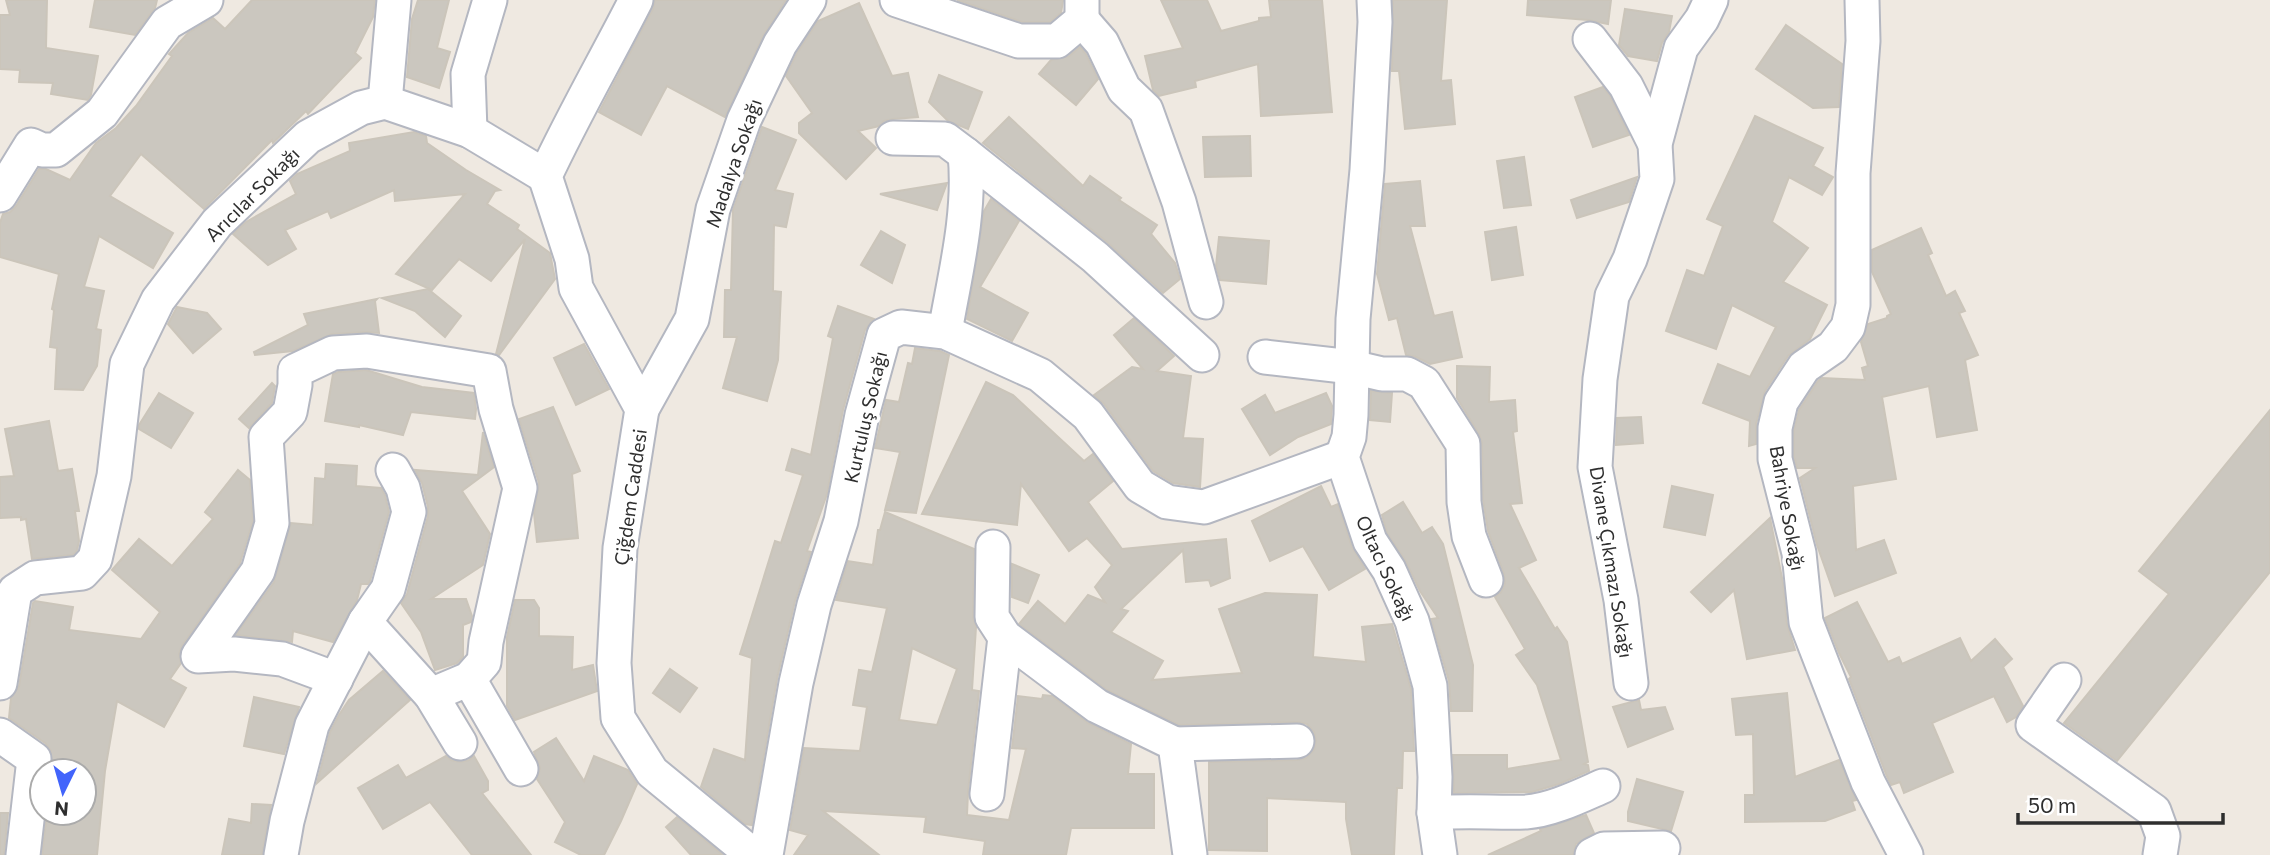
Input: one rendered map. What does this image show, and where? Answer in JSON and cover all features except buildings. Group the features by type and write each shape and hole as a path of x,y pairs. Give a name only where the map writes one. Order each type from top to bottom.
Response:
{"street":[{"path":"0,195 31,145 42,150 56,150 102,113 167,23 206,0"},
{"path":"394,0 385,102 470,131 545,176 636,0"},
{"path":"470,131 468,74 490,0"},
{"name":"Madalya Sokağı","path":"642,409 692,319 713,209 744,120 780,44 808,0"},
{"path":"897,0 1019,41 1057,41 1082,10 1124,89 1146,110 1180,202 1206,302"},
{"path":"1342,457 1349,437 1351,415 1353,318 1367,170 1376,22 1374,0"},
{"name":"Divane Çıkmazı Sokağı","path":"1630,683 1621,600 1595,467 1600,379 1612,296 1630,259 1657,179 1655,145 1681,48 1702,19 1711,0"},
{"name":"Bahriye Sokağı","path":"1862,0 1863,41 1853,173 1853,306 1848,327 1833,347 1804,367 1782,402 1775,428 1775,459 1799,553 1806,622 1868,782 1906,855"},
{"path":"1590,39 1626,86 1655,145"},
{"name":"Arıcılar Sokağı","path":"0,683 15,591 35,578 82,573 95,559 114,475 127,364 158,300 217,223 309,137 361,108 385,102"},
{"path":"893,138 945,139 1095,257 1202,355"},
{"path":"945,332 959,257 968,180 965,154"},
{"name":"Çiğdem Caddesi","path":"545,176 572,259 576,288 642,409 620,548 614,663 618,718 652,772 753,855"},
{"name":"Kurtuluş Sokağı","path":"766,855 802,657 814,605 841,521 862,415 884,335 901,327 945,332 1040,375 1088,415 1140,486 1167,502 1204,507 1342,457"},
{"path":"335,679 282,659 234,654 198,656 258,571 272,523 266,437 290,412 295,370 333,353 367,351 489,371 496,409 520,488 484,662 469,679 431,695"},
{"path":"1265,357 1352,367 1382,374 1407,374 1424,383 1463,444 1464,502 1469,536 1486,580"},
{"name":"Oltacı Sokağı","path":"1342,457 1370,541 1389,570 1412,621 1430,686 1435,777 1434,813 1440,855"},
{"path":"281,855 312,725 365,622 388,589 409,512 403,488 393,470"},
{"path":"993,547 992,617 1005,637 1097,706 1175,744 1297,741"},
{"path":"365,622 431,695 460,743"},
{"path":"988,794 1005,637"},
{"path":"469,679 522,769"},
{"path":"2064,680 2033,725 2154,811 2154,849"},
{"path":"0,735 34,759 23,855"},
{"path":"1175,744 1190,855"},
{"path":"1434,813 1458,810 1529,812 1603,786"},
{"path":"1592,855 1604,849 1663,848"}]}
